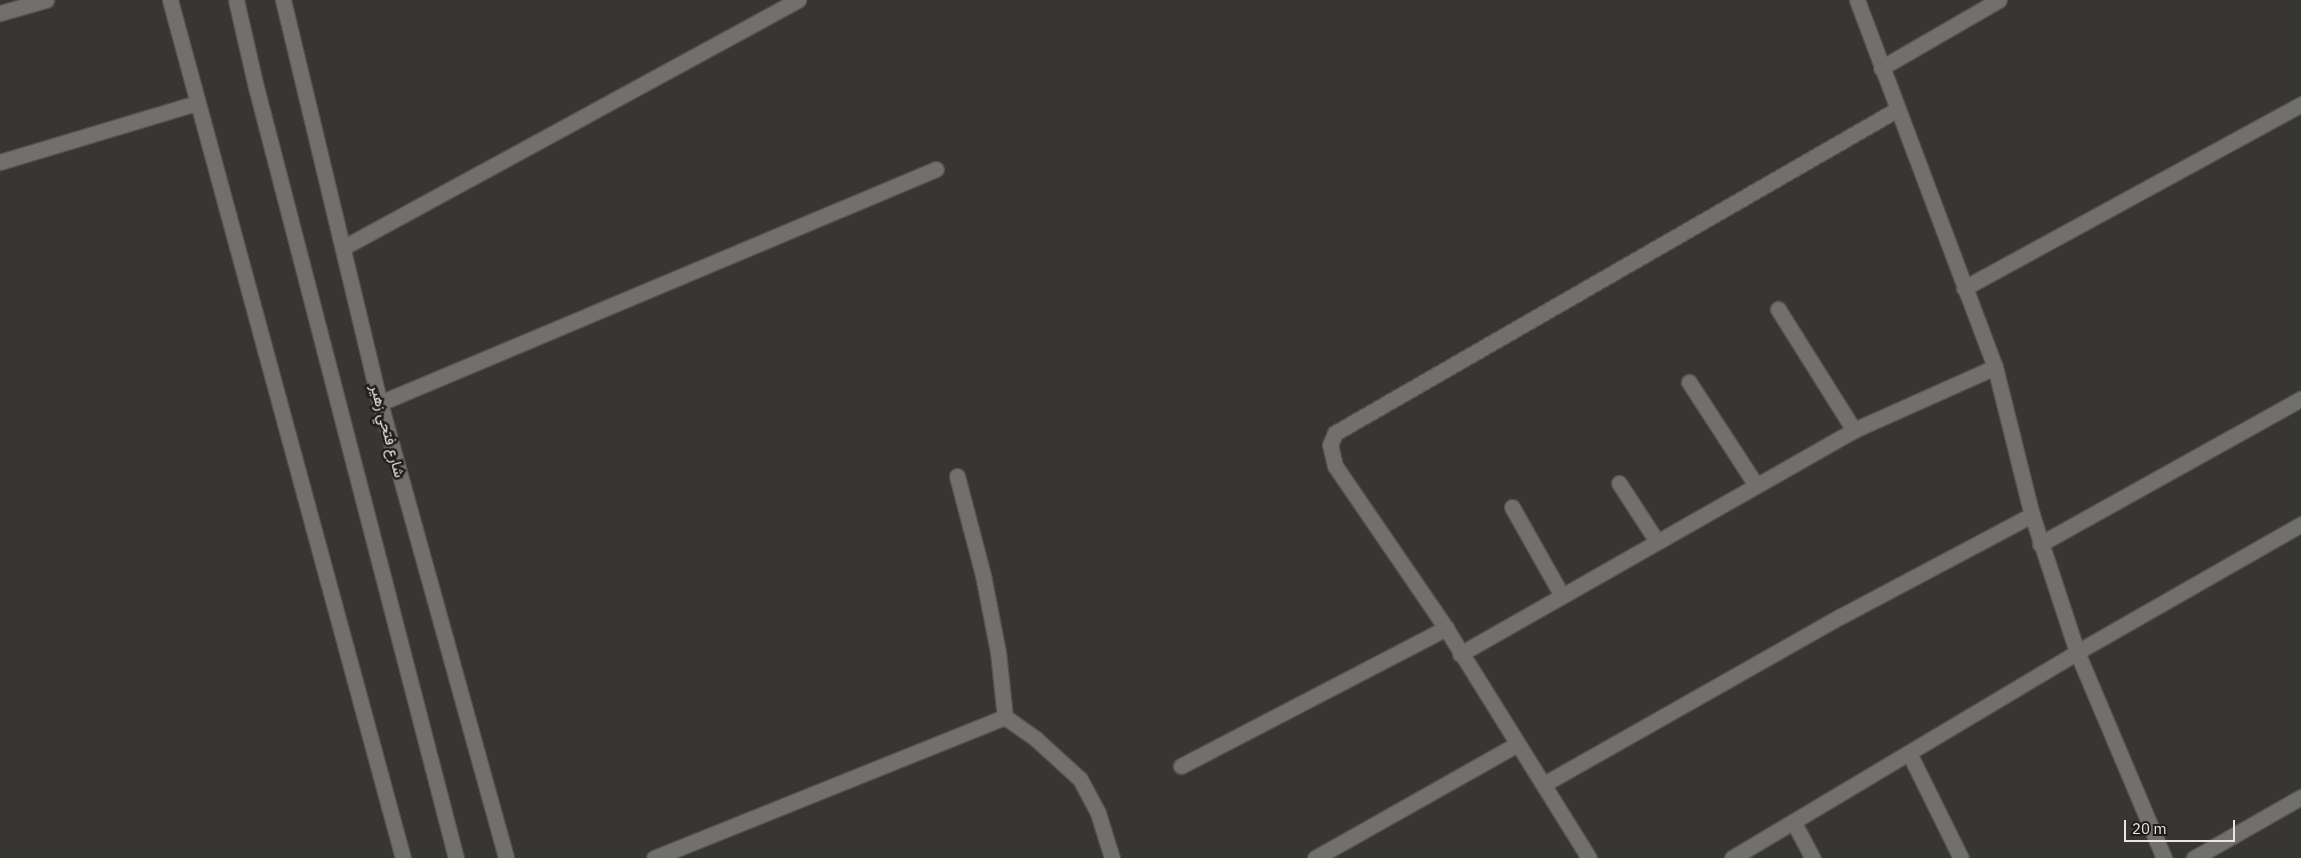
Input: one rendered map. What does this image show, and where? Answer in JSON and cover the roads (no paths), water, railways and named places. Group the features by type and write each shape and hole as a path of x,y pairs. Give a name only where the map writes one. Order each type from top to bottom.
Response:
{"street":[{"path":"0,13 46,0"},
{"path":"170,0 403,858"},
{"path":"236,0 256,87 456,858"},
{"name":"شارع فتحي زهير","path":"284,0 380,404 506,858"},
{"path":"344,247 798,0"},
{"path":"1857,0 1896,110 1995,368 2040,544 2077,652 2164,858"},
{"path":"1881,68 1998,0"},
{"path":"0,162 197,104"},
{"path":"1964,288 2301,104"},
{"path":"1588,858 1544,784 1460,654 1446,628 1335,466 1330,453 1335,433 1896,110"},
{"path":"380,404 936,169"},
{"path":"1778,310 1854,430"},
{"path":"1460,654 1561,594 1854,430 1995,368"},
{"path":"1689,382 1756,485"},
{"path":"2040,544 2301,399"},
{"path":"957,476 983,575 998,652 1005,717 1036,739 1080,779 1098,814 1112,858"},
{"path":"1618,483 1656,540"},
{"path":"1512,507 1561,594"},
{"path":"1544,784 1842,616 2032,515"},
{"path":"1732,858 1794,823 2077,652 2301,524"},
{"path":"1182,766 1446,628"},
{"path":"654,858 1005,717"},
{"path":"1316,858 1517,744"},
{"path":"1909,753 1961,858"},
{"path":"2194,858 2301,797"},
{"path":"1794,823 1813,858"}]}
